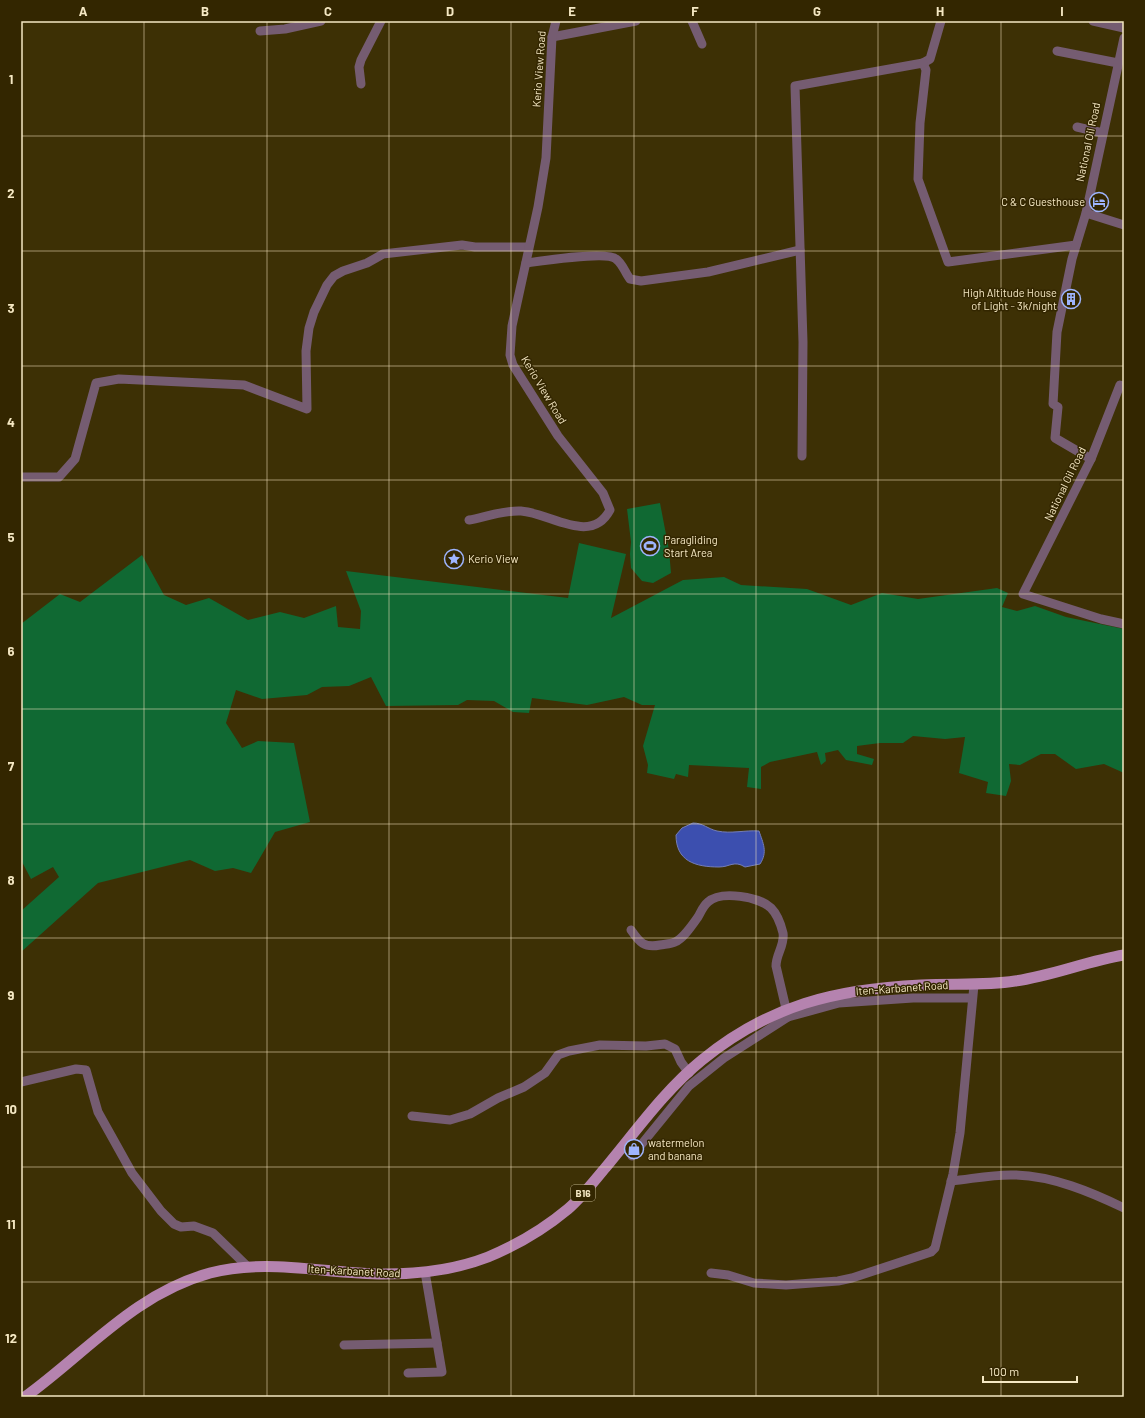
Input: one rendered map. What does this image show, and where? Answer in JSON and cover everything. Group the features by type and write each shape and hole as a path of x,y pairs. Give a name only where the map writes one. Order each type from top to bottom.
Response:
{"main road":[{"name":"Iten-Karbanet Road","path":"25,1397 140,1304 174,1286 209,1273 248,1267 317,1269 382,1274 426,1272 483,1258 513,1246 570,1208 600,1175 669,1092 700,1061 738,1034 787,1013 841,993 873,988 924,985 974,985 1014,982 1050,975 1124,955"}],"street":[{"path":"260,31 285,29 321,21"},
{"path":"361,84 359,67 361,60 381,21"},
{"name":"Kerio View Road","path":"469,520 520,511 534,513 578,528 598,523 607,516 610,510 603,494 558,436 512,365 510,355 512,326 526,263 528,247 538,207 546,158 552,37 556,21"},
{"path":"552,37 636,21"},
{"path":"692,21 702,44"},
{"path":"802,456 803,342 795,86 923,63 930,60 941,21"},
{"path":"1093,21 1124,29"},
{"path":"1119,21 1124,29"},
{"name":"National Oil Road","path":"1091,460 1055,438 1058,407 1053,404 1054,357 1057,332 1076,245 1086,212 1124,38"},
{"path":"1057,51 1118,63"},
{"path":"923,63 926,70 920,123 918,180 948,262 1076,245"},
{"path":"1077,127 1103,133"},
{"path":"1086,212 1124,225"},
{"path":"21,477 59,477 75,459 96,382 119,378 244,385 307,409 306,351 309,328 324,292 334,276 343,271 367,263 383,254 462,245 475,247 528,247"},
{"path":"526,263 572,257 612,256 618,260 630,279 641,281 708,272 800,250"},
{"name":"National Oil Road","path":"1124,386 1120,386 1091,460 1023,594 1101,619 1124,624"},
{"path":"631,930 643,945 650,947 677,941 698,917 704,906 714,898 725,895 738,895 771,908 778,920 782,932 782,944 776,958 776,966 787,1013"},
{"path":"711,1273 728,1275 754,1283 764,1284 786,1285 838,1281 852,1278 931,1252 936,1244 951,1181 960,1133 974,985"},
{"path":"632,1156 689,1086 724,1058 787,1013 839,1004 913,998 972,998"},
{"path":"412,1116 450,1120 470,1114 504,1094 524,1088 545,1073 558,1055 569,1051 600,1045 646,1046 665,1044 675,1048 681,1062 689,1073"},
{"path":"21,1082 76,1069 86,1070 98,1112 132,1173 161,1211 174,1224 181,1227 194,1226 213,1233 248,1267"},
{"path":"951,1181 1016,1175 1039,1178 1092,1192 1124,1208"},
{"path":"408,1373 442,1372 426,1272"},
{"path":"344,1345 437,1343"}],"green space":[{"name":"Paragliding Start Area","path":"660,503 669,550 671,573 653,583 642,581 631,568 631,542 627,509"},
{"path":"579,543 626,554 611,618 683,580 724,577 741,585 807,589 851,605 882,593 918,599 997,588 1008,593 1002,607 1017,611 1035,606 1066,617 1124,629 1124,773 1104,764 1076,769 1055,754 1041,754 1020,765 1009,764 1011,781 1006,796 986,793 988,782 959,773 965,737 945,739 913,736 903,743 880,743 857,746 857,754 874,759 872,765 846,760 838,750 825,753 826,761 821,765 817,752 770,762 761,767 761,789 747,787 749,768 689,765 688,777 676,774 674,779 647,773 648,765 643,746 655,705 642,705 624,697 587,705 532,698 529,713 513,712 494,701 467,700 458,705 386,706 371,677 349,686 322,687 307,695 262,699 236,690 226,723 242,748 258,741 294,743 310,822 275,832 251,873 233,868 215,871 190,860 98,883 21,952 21,911 59,877 53,867 31,879 21,860 21,624 60,594 80,602 142,555 164,595 186,605 209,598 248,620 280,612 304,618 336,606 338,627 360,629 361,611 346,571 568,598"}],"water":[{"path":"693,823 722,832 759,831 764,851 760,864 745,867 735,864 723,867 710,867 688,861 679,851 676,835 682,828"}],"place":[{"name":"C & C Guesthouse","path":"1099,202"},
{"name":"High Altitude House of Light - 3k/night","path":"1071,299"},
{"name":"Paragliding Start Area","path":"650,546"},
{"name":"Kerio View","path":"454,559"},
{"name":"watermelon and banana","path":"634,1149"}]}
